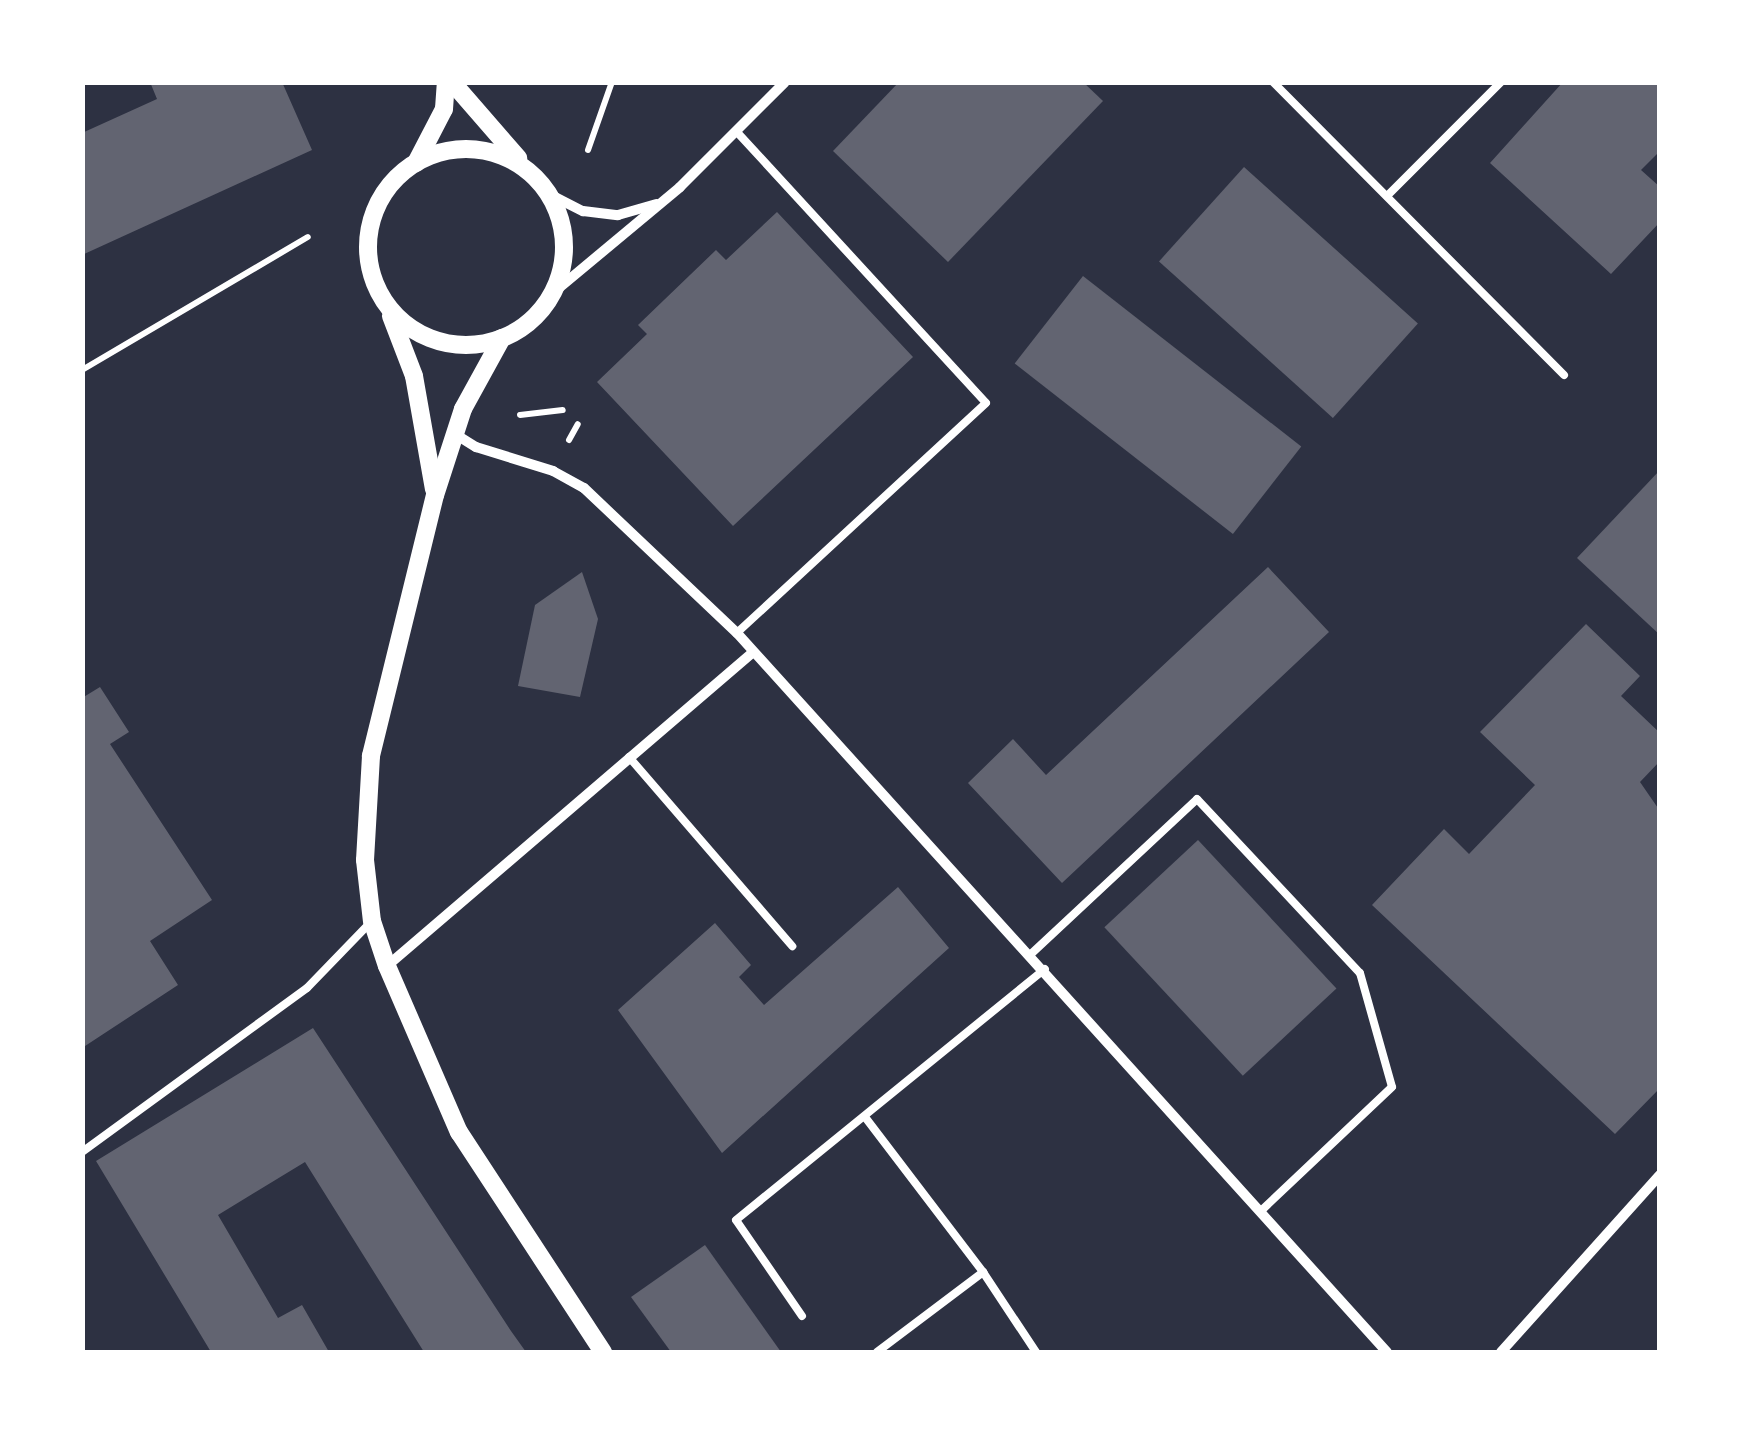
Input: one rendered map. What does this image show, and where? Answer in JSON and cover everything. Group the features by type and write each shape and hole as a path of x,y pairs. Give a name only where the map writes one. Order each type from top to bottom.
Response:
{"street":[{"path":"416,163 444,109 449,82"},
{"path":"449,82 550,195 563,227 564,261 553,293"},
{"path":"383,298 406,324 435,340 469,345 502,338 532,320 553,293 661,202 785,82"},
{"path":"435,494 414,376 370,270 368,239 375,209 391,182 416,163 443,151 472,148 502,155 528,170"},
{"path":"550,195 583,211 618,214 661,202"},
{"path":"502,338 462,409 435,494 371,756 366,860 372,921 387,966 459,1132 603,1352"},
{"path":"455,434 476,448 554,471 584,488 737,633 1387,1352"},
{"path":"387,966 753,652"},
{"path":"1500,1352 1660,1176"}],"lane":[{"path":"1273,82 1564,374"},
{"path":"1386,196 1500,82"},
{"path":"736,131 986,402 737,633"},
{"path":"629,757 792,946"},
{"path":"1031,954 1198,800 1360,974 1392,1087 1262,1210"},
{"path":"82,1152 307,988 372,921"},
{"path":"802,1316 736,1220 1045,970"},
{"path":"866,1117 983,1272 1036,1352"},
{"path":"877,1352 983,1272"}],"path":[{"path":"588,150 612,82"},
{"path":"82,370 308,237"},
{"path":"520,415 562,410"},
{"path":"568,443 578,424"}],"building":[{"path":"150,82 282,82 312,150 82,255 82,133 157,99"},
{"path":"899,82 1083,82 1103,101 948,262 833,151"},
{"path":"1563,82 1660,82 1660,151 1641,170 1660,187 1660,222 1611,274 1490,163"},
{"path":"1244,167 1418,324 1333,418 1159,261"},
{"path":"777,212 913,357 733,526 597,382 647,334 638,325 716,250 726,260"},
{"path":"1083,276 1301,447 1233,534 1015,363"},
{"path":"1660,470 1660,635 1577,558"},
{"path":"1268,567 1329,632 1062,883 968,783 1013,739 1046,775"},
{"path":"582,572 598,619 580,697 518,686 535,605"},
{"path":"1586,624 1640,676 1621,696 1660,733 1660,761 1640,782 1660,811 1660,1088 1615,1134 1372,905 1444,829 1469,854 1535,785 1480,732"},
{"path":"100,687 129,732 110,744 212,900 150,941 178,985 82,1048 82,698"},
{"path":"1198,840 1336,988 1243,1076 1104,927"},
{"path":"898,887 949,948 722,1153 618,1010 715,923 751,965 739,977 764,1005"},
{"path":"313,1028 526,1352 424,1352 305,1162 218,1215 278,1318 302,1305 329,1352 211,1352 96,1161"},
{"path":"705,1245 781,1352 671,1352 631,1297"}]}
